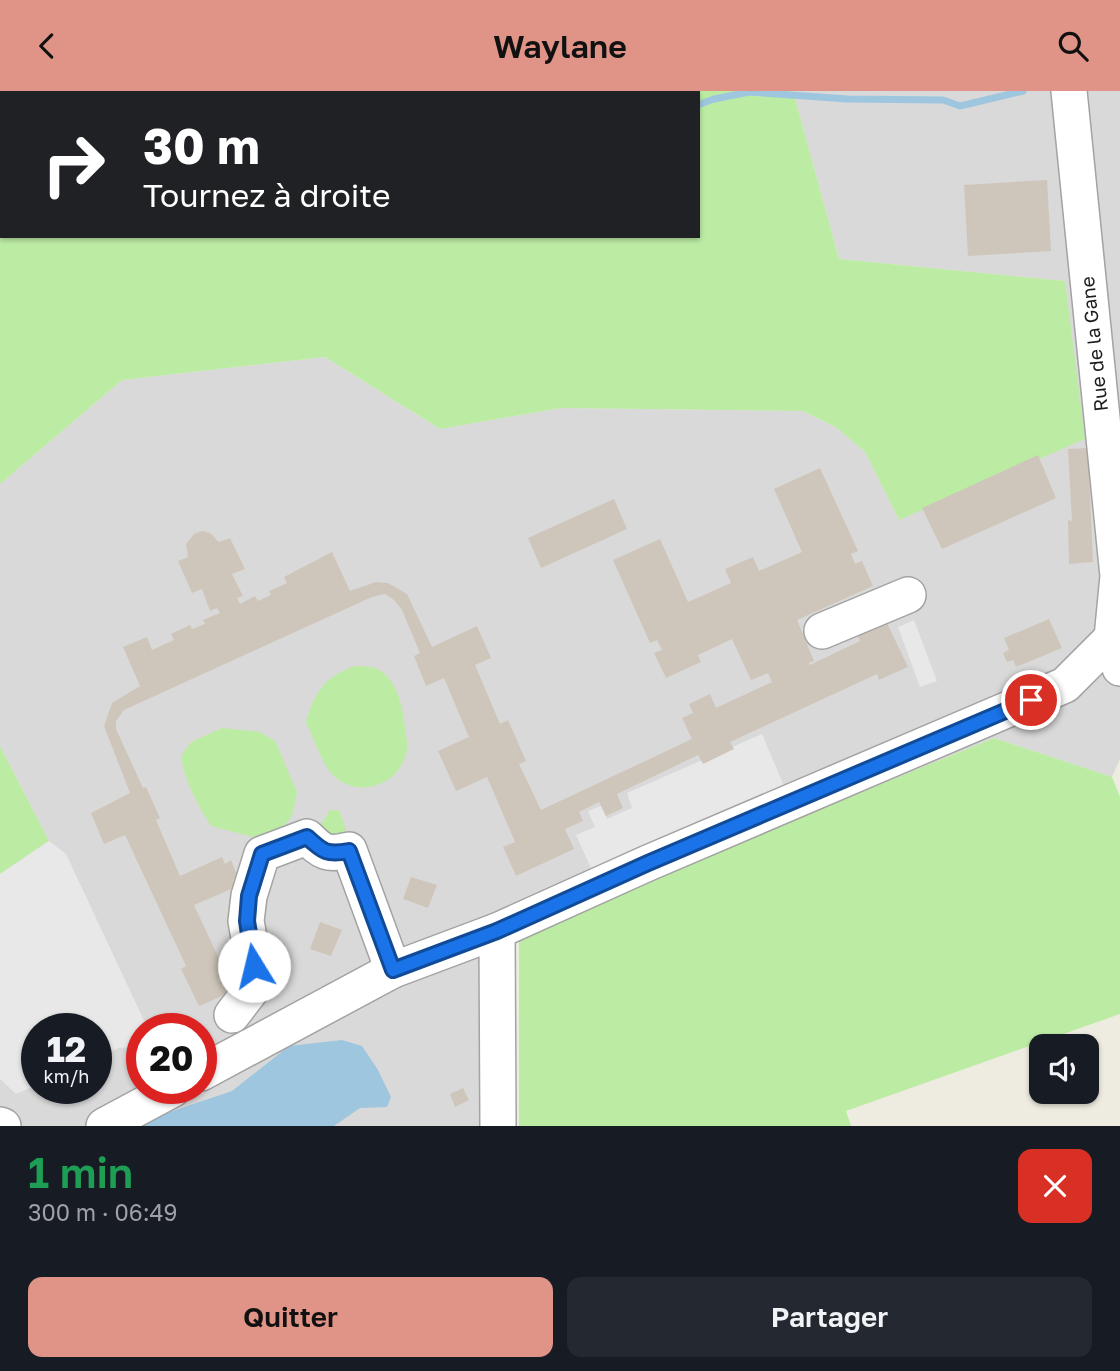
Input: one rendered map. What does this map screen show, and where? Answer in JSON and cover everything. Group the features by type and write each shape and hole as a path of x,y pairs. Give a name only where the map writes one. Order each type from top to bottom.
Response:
{"street":[{"name":"Rue de la Gane","path":"1069,91 1118,576 1116,653"},
{"path":"822,631 908,595"},
{"path":"217,1064 393,970 497,931 648,863 1065,685 1116,653"},
{"path":"232,1016 252,989 254,966 247,921 249,896 262,854 307,837 319,849 331,854 349,851 393,970"},
{"path":"497,931 498,1126"},
{"path":"104,1126 145,1104"}],"shaded area":[{"path":"793,91 1120,91 1120,759 1112,777 994,738 488,945 490,1126 0,1126 0,874 49,841 0,746 0,484 122,380 325,357 440,429 561,408 803,411 837,428 865,452 899,520 1065,281 839,259"},
{"path":"914,620 937,681 920,687 898,627"},
{"path":"762,734 784,786 592,870 576,835 595,827 588,811 601,806 607,819 632,808 627,793"},
{"path":"49,841 66,854 141,1013 126,1013 126,1047 112,1051 112,1013 21,1013 21,1092 16,1094 0,1079 0,874"}],"green space":[{"path":"700,91 793,91 839,259 1065,281 1085,439 899,520 865,452 837,428 803,411 561,408 440,429 325,357 122,380 0,484 0,238 700,238"},
{"path":"355,666 380,670 392,683 400,701 407,739 407,750 402,764 384,782 372,786 359,787 335,777 323,761 306,722 317,694 328,680"},
{"path":"222,728 260,732 275,741 297,792 292,816 283,827 272,834 253,837 211,826 192,793 181,756 191,742"},
{"path":"994,738 1112,777 1120,797 1120,1014 1064,1034 1029,1034 1029,1046 846,1111 851,1126 519,1126 519,932"},
{"path":"0,746 49,841 0,874"},
{"path":"330,810 339,810 346,830 344,835 326,836 321,825"}],"water":[{"path":"342,1040 362,1046 391,1097 387,1107 360,1108 334,1126 138,1126 143,1121 193,1104 217,1104 217,1096 232,1091 289,1046"}],"building":[{"path":"1047,180 1051,251 968,256 964,185"},
{"path":"1088,448 1093,562 1069,564 1068,520 1072,521 1068,449"},
{"path":"1038,455 1056,498 942,549 922,508"},
{"path":"820,468 858,551 851,554 855,564 862,561 873,586 797,620 814,661 809,663 810,665 860,641 854,628 876,627 887,623 908,667 879,680 877,674 730,742 734,749 703,764 698,755 617,794 623,808 606,816 599,802 579,812 583,821 565,829 574,849 516,876 503,847 515,842 487,777 456,791 438,751 469,737 444,678 426,686 414,656 420,653 402,610 385,594 372,597 124,710 116,721 116,729 160,818 156,820 180,876 222,857 225,864 231,860 238,877 233,880 236,887 194,905 221,963 225,961 238,989 199,1006 181,969 186,966 125,835 104,844 91,813 130,793 104,726 112,703 140,686 123,647 147,637 152,650 174,640 171,634 190,625 192,629 205,624 203,620 220,613 217,608 210,611 202,589 192,593 178,561 188,557 186,544 194,534 202,531 210,533 219,542 230,538 245,569 232,574 243,596 237,598 240,604 255,596 258,601 271,595 269,591 287,583 284,577 332,552 350,591 376,582 388,583 407,594 432,647 477,626 491,658 475,665 500,724 508,720 526,761 519,764 541,810 692,739 682,718 693,713 689,704 710,694 716,708 772,682 768,673 751,680 732,639 698,655 701,662 666,678 654,653 662,650 657,640 650,643 613,560 660,539 688,602 731,583 725,569 753,557 759,571 802,552 774,489"},
{"path":"614,499 627,529 541,568 528,538"},
{"path":"1049,619 1062,648 1016,667 1013,660 1007,662 1003,653 1009,650 1004,638"},
{"path":"411,877 437,885 428,908 403,899"},
{"path":"320,922 342,930 331,956 310,949"},
{"path":"463,1088 469,1100 455,1107 450,1094"}],"waterway":[{"path":"700,104 749,92 847,99 943,100 960,106 1023,91"}],"route":[{"path":"254,966 247,921 249,896 262,854 307,837 319,849 331,854 349,851 393,970 497,931 648,863 1031,700"}]}
